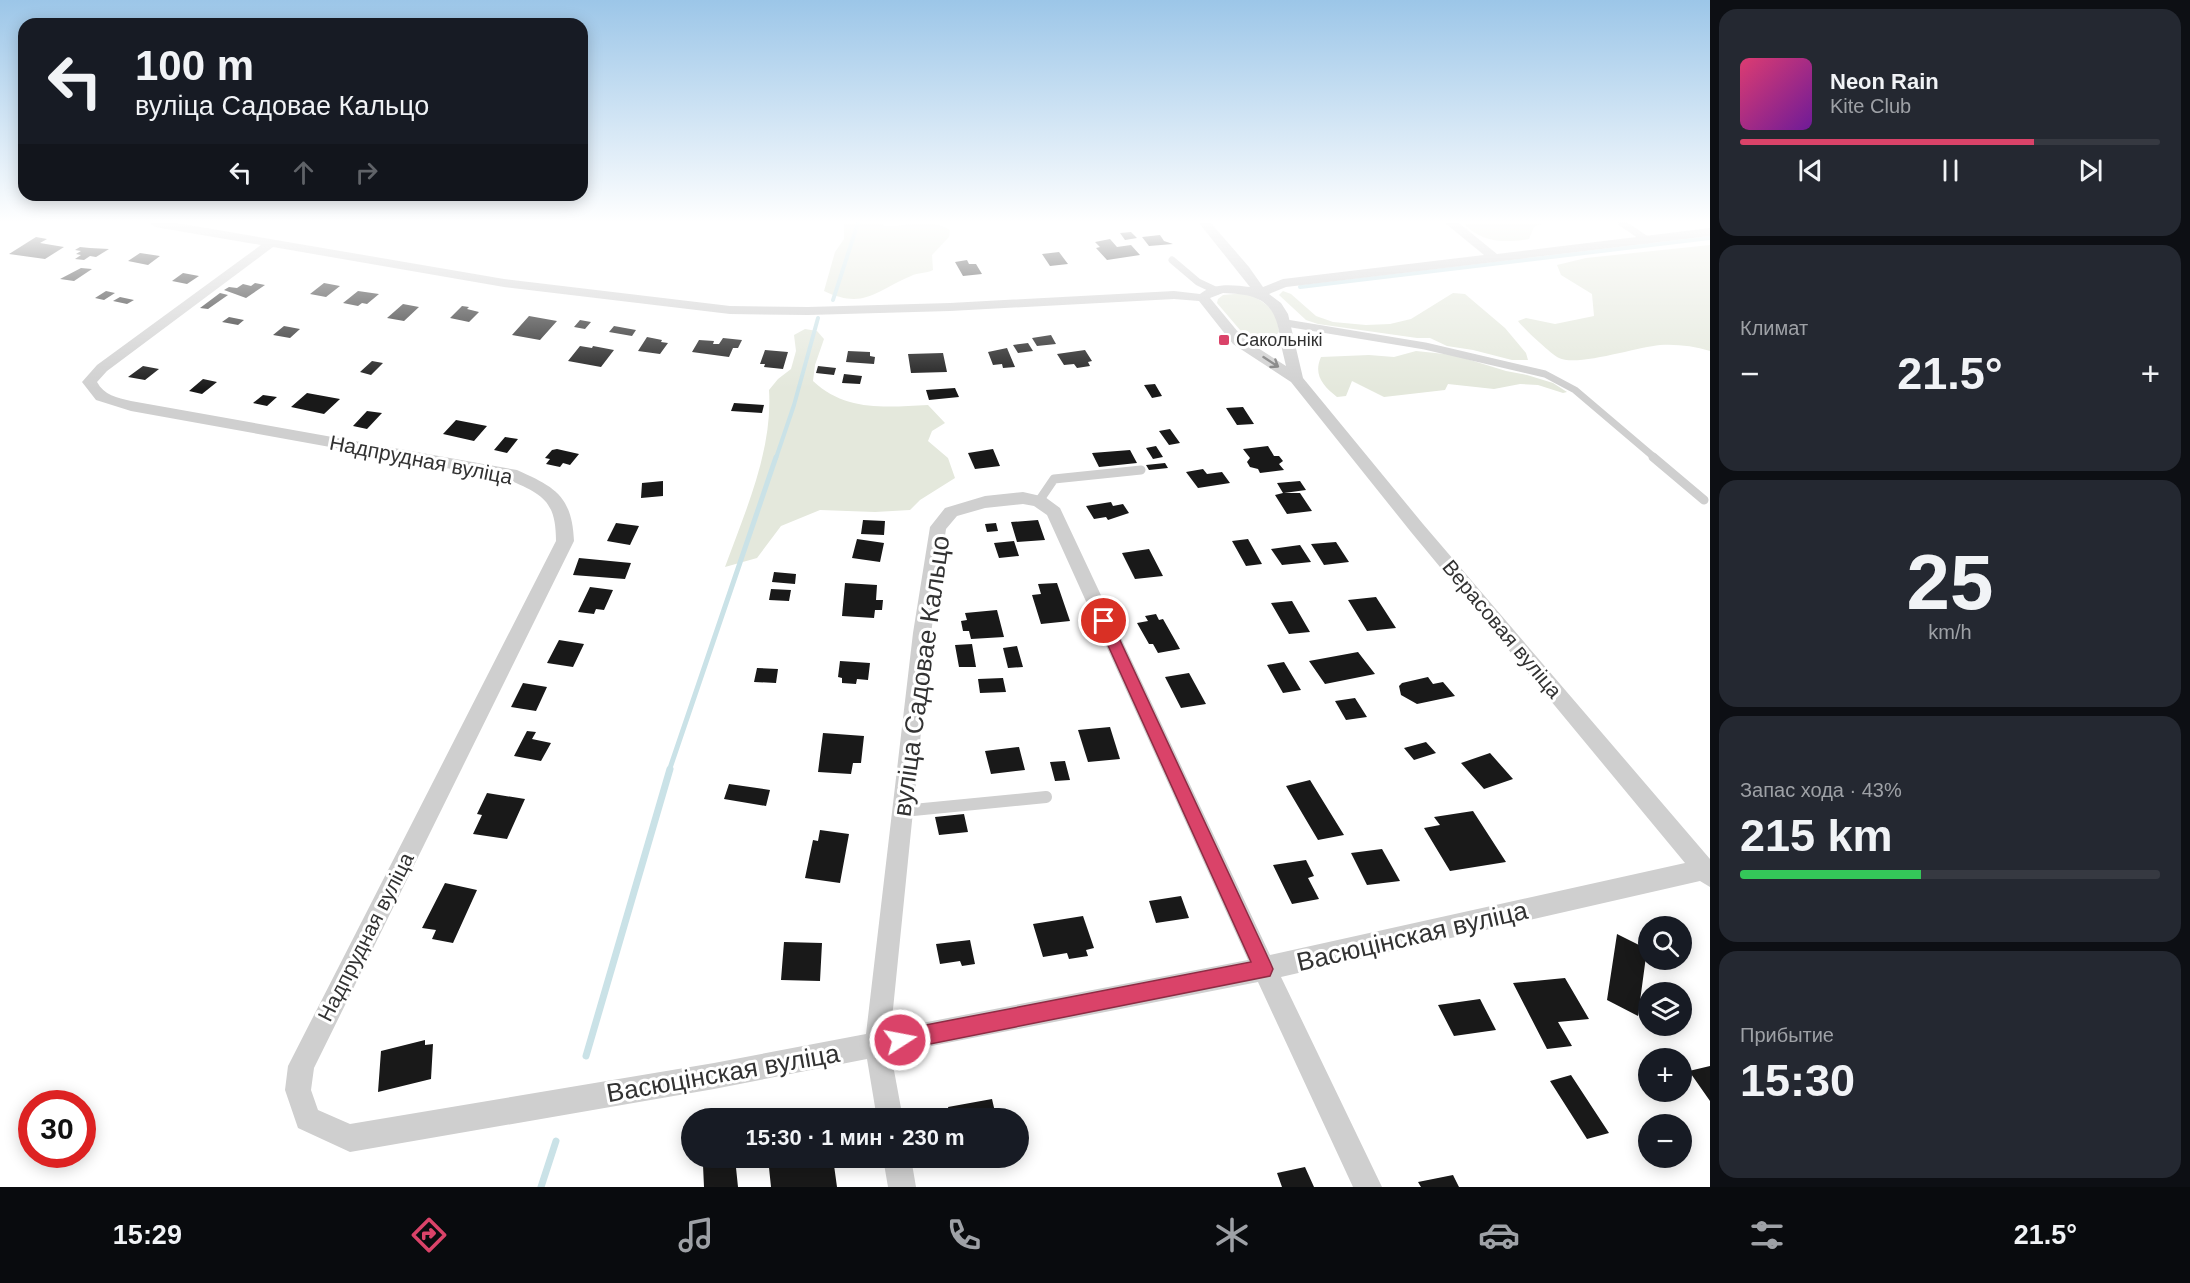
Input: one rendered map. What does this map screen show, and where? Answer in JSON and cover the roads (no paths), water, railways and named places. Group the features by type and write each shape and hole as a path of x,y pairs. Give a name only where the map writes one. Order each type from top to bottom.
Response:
{"street":[{"name":"Надпрудная вуліца","path":"223,278 102,368 89,382 94,394 108,401 131,406 511,474 543,488 560,504 565,523 565,541 301,1066 298,1090 307,1119"},
{"path":"477,278 729,310 808,311 950,307 1174,295 1203,298 1210,292 1241,289 1260,293 1273,301 1286,323"},
{"path":"1250,278 1260,293"},
{"path":"1260,293 1283,283 1322,278"},
{"name":"Верасовая вуліца","path":"1203,298 1238,341 1296,379 1417,528 1707,873"},
{"name":"Верасовая вуліца","path":"1286,323 1287,340 1296,379"},
{"path":"1245,346 1287,340"},
{"name":"вуліца Садовае Кальцо","path":"888,1108 877,1045 922,633 938,527 951,512 985,502 1023,498 1039,501"},
{"path":"1039,501 1054,512 1264,969 1368,1187"},
{"name":"Васюцінская вуліца","path":"307,1119 350,1138 714,1076 1264,969 1707,873"},
{"path":"899,1168 902,1187"}],"lane":[{"path":"1194,278 1217,291"},
{"path":"1286,323 1425,346 1545,374 1575,390 1704,500"},
{"path":"1039,501 1054,479 1141,470"},
{"path":"903,811 1046,797"}],"waterway":[{"path":"833,300 840,278"},
{"path":"1300,287 1372,278"},
{"path":"776,458 794,405 818,318"},
{"path":"669,771 776,457"},
{"path":"586,1056 670,769"},
{"path":"541,1187 556,1141"}],"place":[{"name":"Сакольнікі","path":"1224,340"}]}
